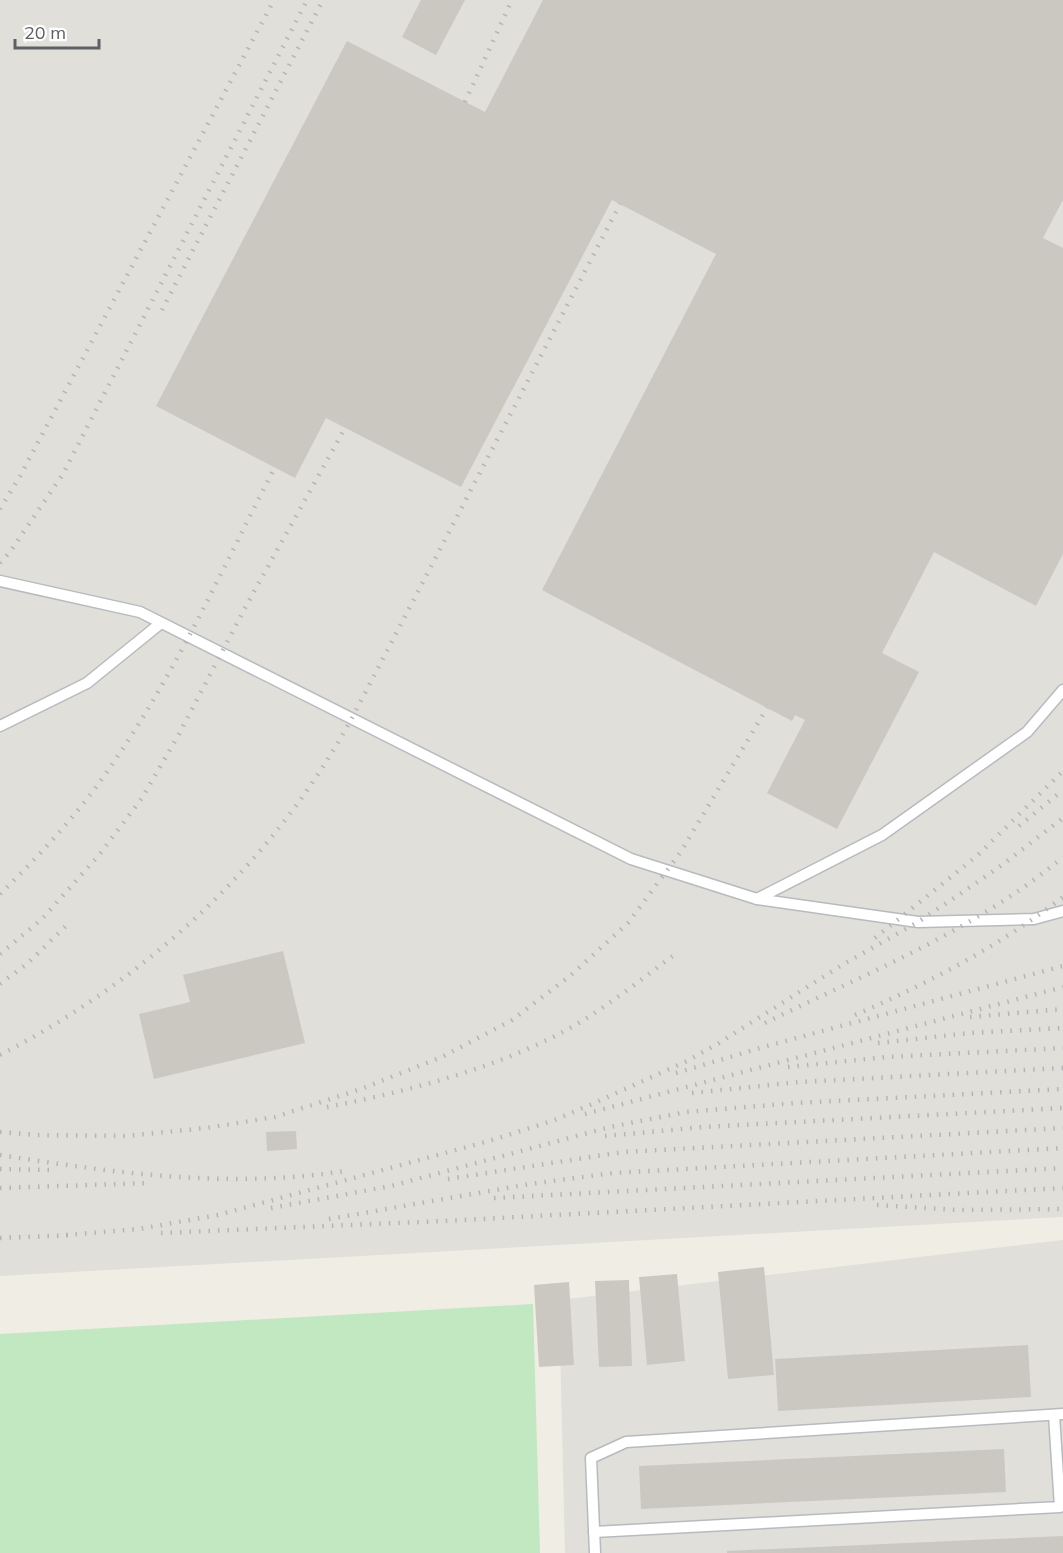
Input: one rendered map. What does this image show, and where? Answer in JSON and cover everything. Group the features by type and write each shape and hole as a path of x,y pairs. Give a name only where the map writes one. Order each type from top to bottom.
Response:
{"lane":[{"path":"0,581 140,612 631,859 757,899 918,922 1034,919 1063,910"},
{"path":"0,726 87,683 161,622"},
{"path":"757,899 882,836 1027,732 1063,690"},
{"path":"594,1532 1060,1507 1058,1415 626,1442 591,1458 594,1532 595,1553"}],"shaded area":[{"path":"0,0 1063,0 1063,1217 0,1276"},
{"path":"1063,1240 1063,1553 565,1553 559,1300"}],"green space":[{"path":"533,1304 540,1553 0,1553 0,1334"}],"building":[{"path":"421,0 465,0 436,55 402,37"},
{"path":"543,0 1063,0 1063,200 1043,238 1063,248 1063,554 1036,606 934,552 882,653 919,672 837,829 767,793 805,720 795,715 792,721 542,590 716,254 612,200 461,487 326,418 295,478 156,406 347,41 485,112"},
{"path":"283,951 305,1043 154,1079 139,1014 190,1002 183,975"},
{"path":"296,1131 297,1149 267,1151 266,1132"},
{"path":"764,1267 774,1375 728,1379 718,1272"},
{"path":"677,1274 685,1361 647,1365 639,1277"},
{"path":"629,1280 632,1366 599,1367 595,1281"},
{"path":"569,1282 574,1365 539,1367 534,1285"},
{"path":"1028,1345 1031,1397 778,1411 775,1359"},
{"path":"1004,1449 1006,1492 641,1509 639,1466"},
{"path":"1063,1536 1063,1553 727,1553 727,1551"}],"railway":[{"path":"0,509 20,476 274,0"},
{"path":"0,563 10,552 63,474 307,0"},
{"path":"162,310 323,0"},
{"path":"465,102 512,0"},
{"path":"0,1055 54,1025 106,991 155,953 201,913 244,869 284,822 320,771 352,718 620,204"},
{"path":"0,954 42,919 99,855 142,798 345,428"},
{"path":"0,894 74,815 101,781 136,728 179,655 275,467"},
{"path":"0,1132 36,1135 126,1136 206,1128 275,1117 361,1089 442,1057 512,1020 570,976 628,923 680,853 767,708"},
{"path":"875,938 977,856 1063,771"},
{"path":"1019,826 1063,790"},
{"path":"66,1235 139,1229 218,1215 489,1141 552,1121 687,1061 719,1043 842,965 918,922 998,868 1063,818"},
{"path":"765,1023 920,949 958,928 1030,883 1063,857"},
{"path":"855,1015 963,962 1014,932 1063,897"},
{"path":"0,984 28,963 70,922"},
{"path":"327,1107 440,1080 523,1051 583,1020 677,953"},
{"path":"676,1073 1063,966"},
{"path":"585,1114 1063,987"},
{"path":"970,1017 1063,1009"},
{"path":"878,1043 970,1033 1063,1028"},
{"path":"788,1067 887,1057 1063,1048"},
{"path":"692,1093 799,1082 1063,1068"},
{"path":"271,1208 391,1186 610,1127 686,1112 795,1103 1063,1089"},
{"path":"605,1136 703,1127 1063,1108"},
{"path":"448,1179 623,1152 1063,1128"},
{"path":"329,1219 530,1184 613,1173 1063,1148"},
{"path":"0,1155 129,1173 215,1179 258,1179 345,1171"},
{"path":"494,1198 1063,1168"},
{"path":"0,1169 49,1170"},
{"path":"0,1188 150,1183"},
{"path":"161,1233 444,1221 1063,1188"},
{"path":"877,1205 959,1210 1063,1209"},
{"path":"0,1238 74,1235"}]}
